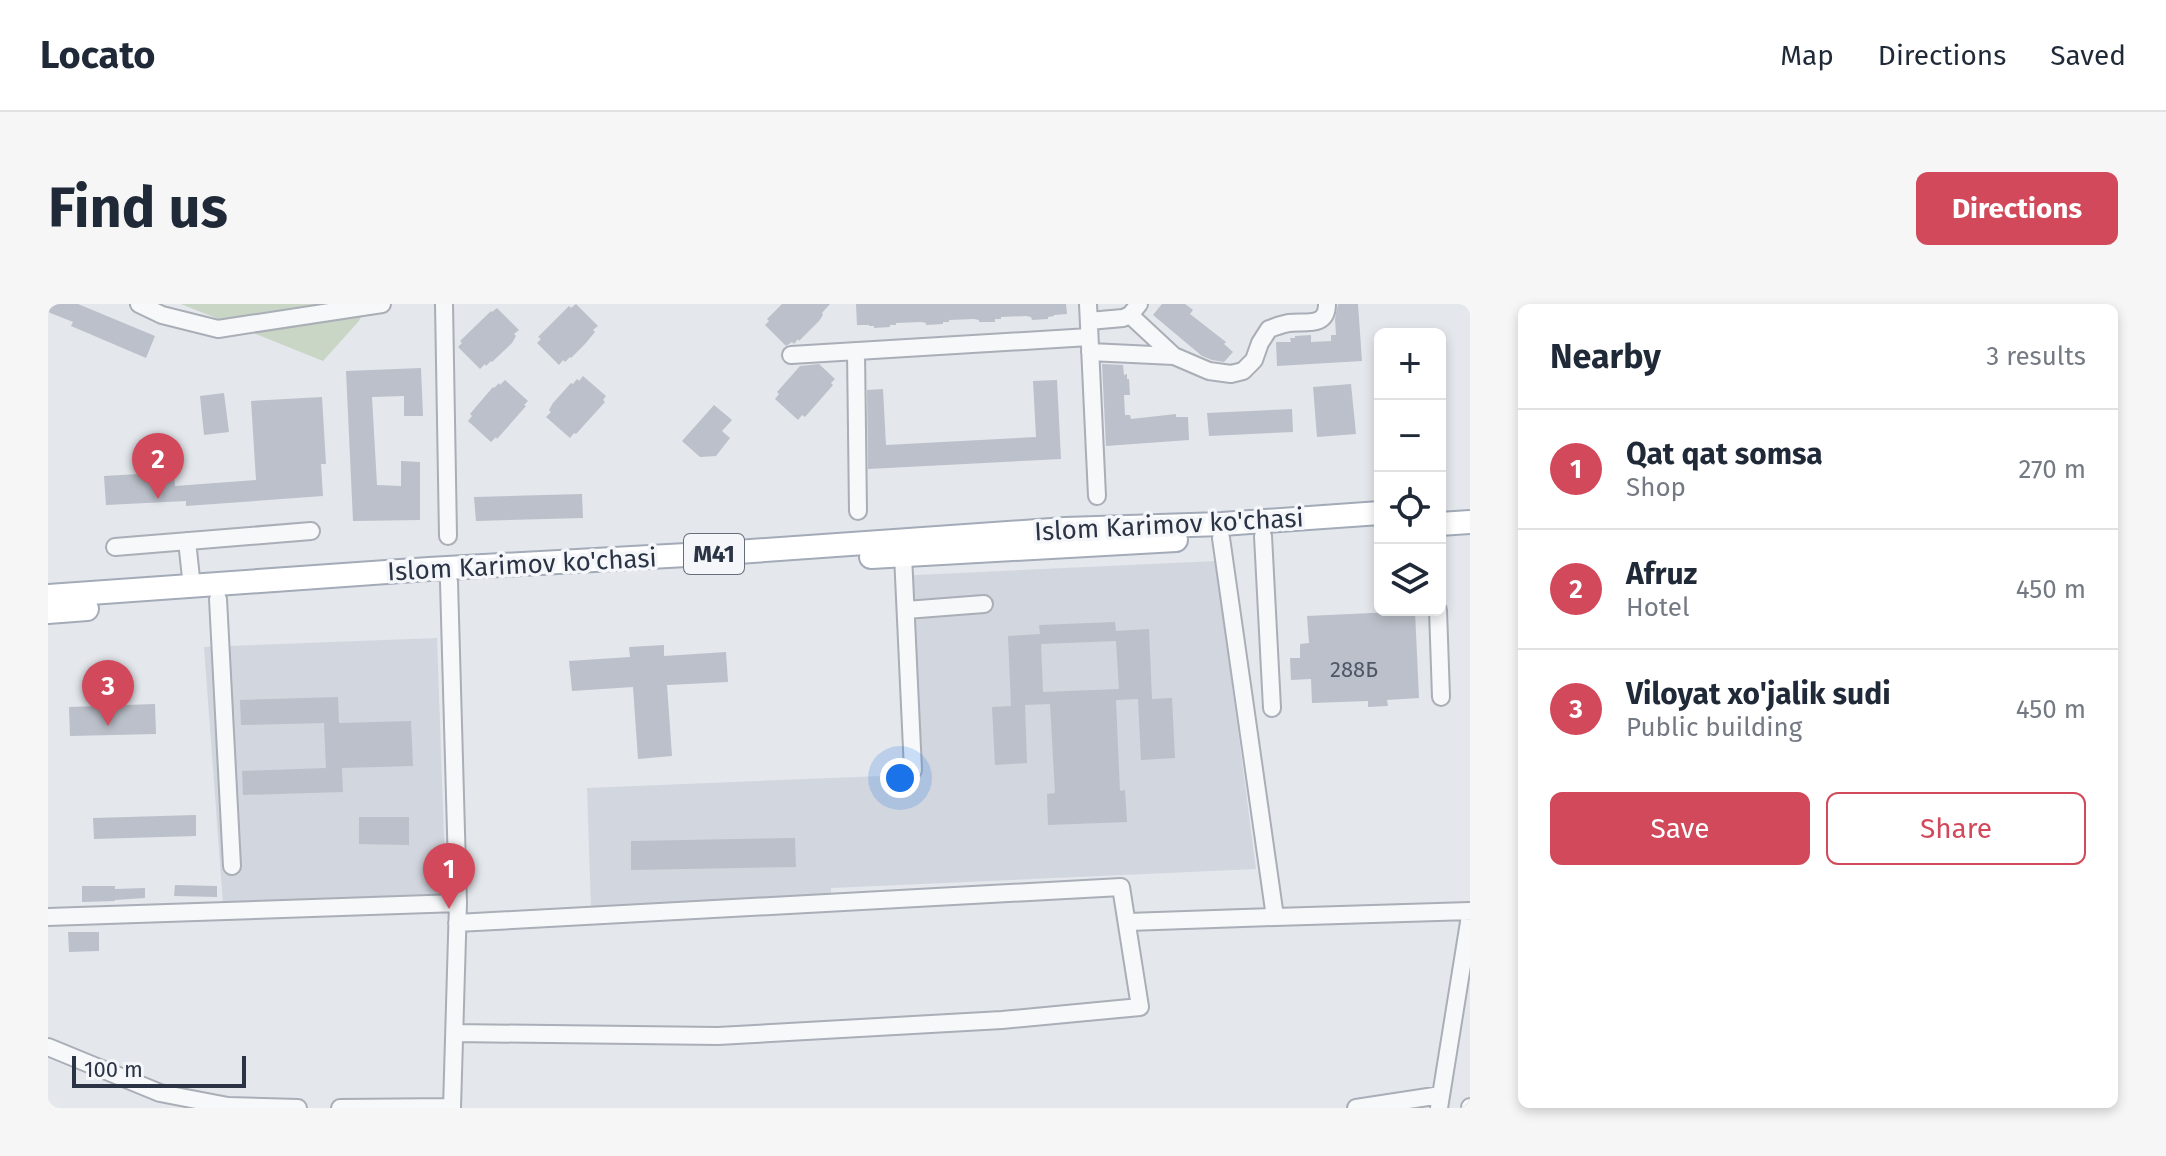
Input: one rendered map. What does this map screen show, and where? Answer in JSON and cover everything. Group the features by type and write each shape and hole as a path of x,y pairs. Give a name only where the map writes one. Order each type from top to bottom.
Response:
{"main road":[{"path":"1446,509 1470,507"},
{"name":"Islom Karimov ko'chasi","path":"48,596 1065,529 1222,524 1374,513"},
{"path":"1446,524 1470,522"},
{"name":"Islom Karimov ko'chasi","path":"48,612 449,582 1374,528"}],"street":[{"path":"139,304 162,315 218,329 382,304"},
{"path":"444,304 448,536"},
{"path":"1089,329 1174,356 1209,371 1231,374 1243,371 1254,360 1269,329 1286,323 1318,321 1324,316 1327,304"},
{"path":"791,355 1089,329 1123,318 1135,309 1174,356"},
{"path":"1089,329 1097,496"},
{"path":"856,351 858,511"},
{"path":"115,547 311,531"},
{"path":"1263,536 1272,708"},
{"path":"1221,538 1275,917"},
{"path":"187,541 192,587"},
{"path":"903,555 913,770"},
{"path":"340,1108 452,1108 458,903 449,582"},
{"path":"218,599 232,866"},
{"path":"906,610 984,604"},
{"path":"1438,616 1441,697"},
{"path":"455,1033 718,1036 1002,1020 1140,1007 1121,887 457,923"},
{"path":"48,917 458,903"},
{"path":"1128,922 1470,914 1440,1102 1356,1108"},
{"path":"48,1047 160,1093 228,1106 298,1108"}],"shaded area":[{"path":"1216,561 1256,869 831,888 831,898 591,907 587,788 906,775 895,576"},
{"path":"437,638 446,894 223,904 204,647"}],"green space":[{"path":"181,304 367,304 359,321 323,361"}],"building":[{"path":"48,304 78,304 155,336 146,358 71,326 73,322 48,312"},
{"path":"576,304 598,326 571,358 559,365 537,343 541,339 538,337 569,306 571,308"},
{"path":"782,304 830,304 819,321 799,341 786,346 765,325"},
{"path":"856,304 1066,304 1067,314 1048,319 1001,317 995,322 949,320 943,324 896,323 890,327 874,328 857,325"},
{"path":"1162,304 1185,304 1193,310 1190,314 1226,342 1224,344 1233,352 1224,362 1202,356 1153,315"},
{"path":"1338,304 1358,304 1362,361 1277,366 1276,342 1291,342 1290,338 1295,336 1311,335 1311,342 1331,341 1331,335 1336,335"},
{"path":"497,308 519,330 514,334 512,343 480,369 458,347 462,343 460,341"},
{"path":"819,364 835,379 831,383 833,385 805,417 802,415 798,420 775,399 779,394 777,392 800,366"},
{"path":"1102,364 1123,365 1124,375 1127,374 1129,379 1130,395 1124,395 1125,415 1130,415 1131,419 1176,414 1176,417 1188,417 1189,440 1106,446"},
{"path":"421,368 423,416 404,416 404,396 372,397 377,485 401,486 401,461 420,462 420,520 353,521 346,371"},
{"path":"583,376 606,396 605,402 570,438 546,417 553,403 571,383"},
{"path":"505,380 528,401 497,439 491,442 468,421 472,416 470,414 493,387"},
{"path":"1057,380 1061,459 868,469 867,390 883,389 886,445 1036,437 1033,381"},
{"path":"1351,384 1356,434 1317,437 1313,387"},
{"path":"224,393 229,432 204,435 200,396"},
{"path":"322,397 326,464 321,464 323,496 186,506 186,501 106,505 104,476 174,472 175,486 256,480 251,401"},
{"path":"714,405 732,420 722,431 730,438 716,456 700,457 682,441"},
{"path":"1292,409 1293,432 1209,436 1207,413"},
{"path":"582,494 583,518 476,521 474,497"},
{"path":"1374,613 1374,616 1415,616 1419,698 1387,700 1388,706 1368,707 1368,701 1312,703 1311,679 1291,680 1290,658 1300,658 1300,644 1309,643 1307,616"},
{"path":"1115,622 1116,631 1149,629 1152,699 1172,698 1175,758 1141,760 1138,699 1116,700 1120,791 1125,790 1127,822 1048,825 1047,794 1055,793 1050,704 1025,705 1027,763 995,765 992,707 1011,706 1008,636 1040,634 1039,625","holes":["1116,641 1119,689 1043,692 1041,644"]},
{"path":"664,645 664,656 726,652 728,682 667,685 672,756 638,759 633,687 572,691 569,661 630,657 629,647"},
{"path":"338,697 339,723 411,721 413,766 342,768 343,792 243,795 242,771 326,768 324,723 241,725 240,700"},
{"path":"155,704 156,734 70,736 69,707"},
{"path":"196,815 196,836 94,839 93,818"},
{"path":"359,817 409,817 409,845 359,844"},
{"path":"795,838 796,867 631,870 631,841"},
{"path":"175,885 217,886 217,897 174,896"},
{"path":"82,886 145,888 145,898 82,902"},
{"path":"68,932 99,932 99,951 69,952"}],"place":[{"name":"Afruz","path":"158,499"},
{"name":"Viloyat xo'jalik sudi","path":"108,726"},
{"name":"Qat qat somsa","path":"449,909"}]}
